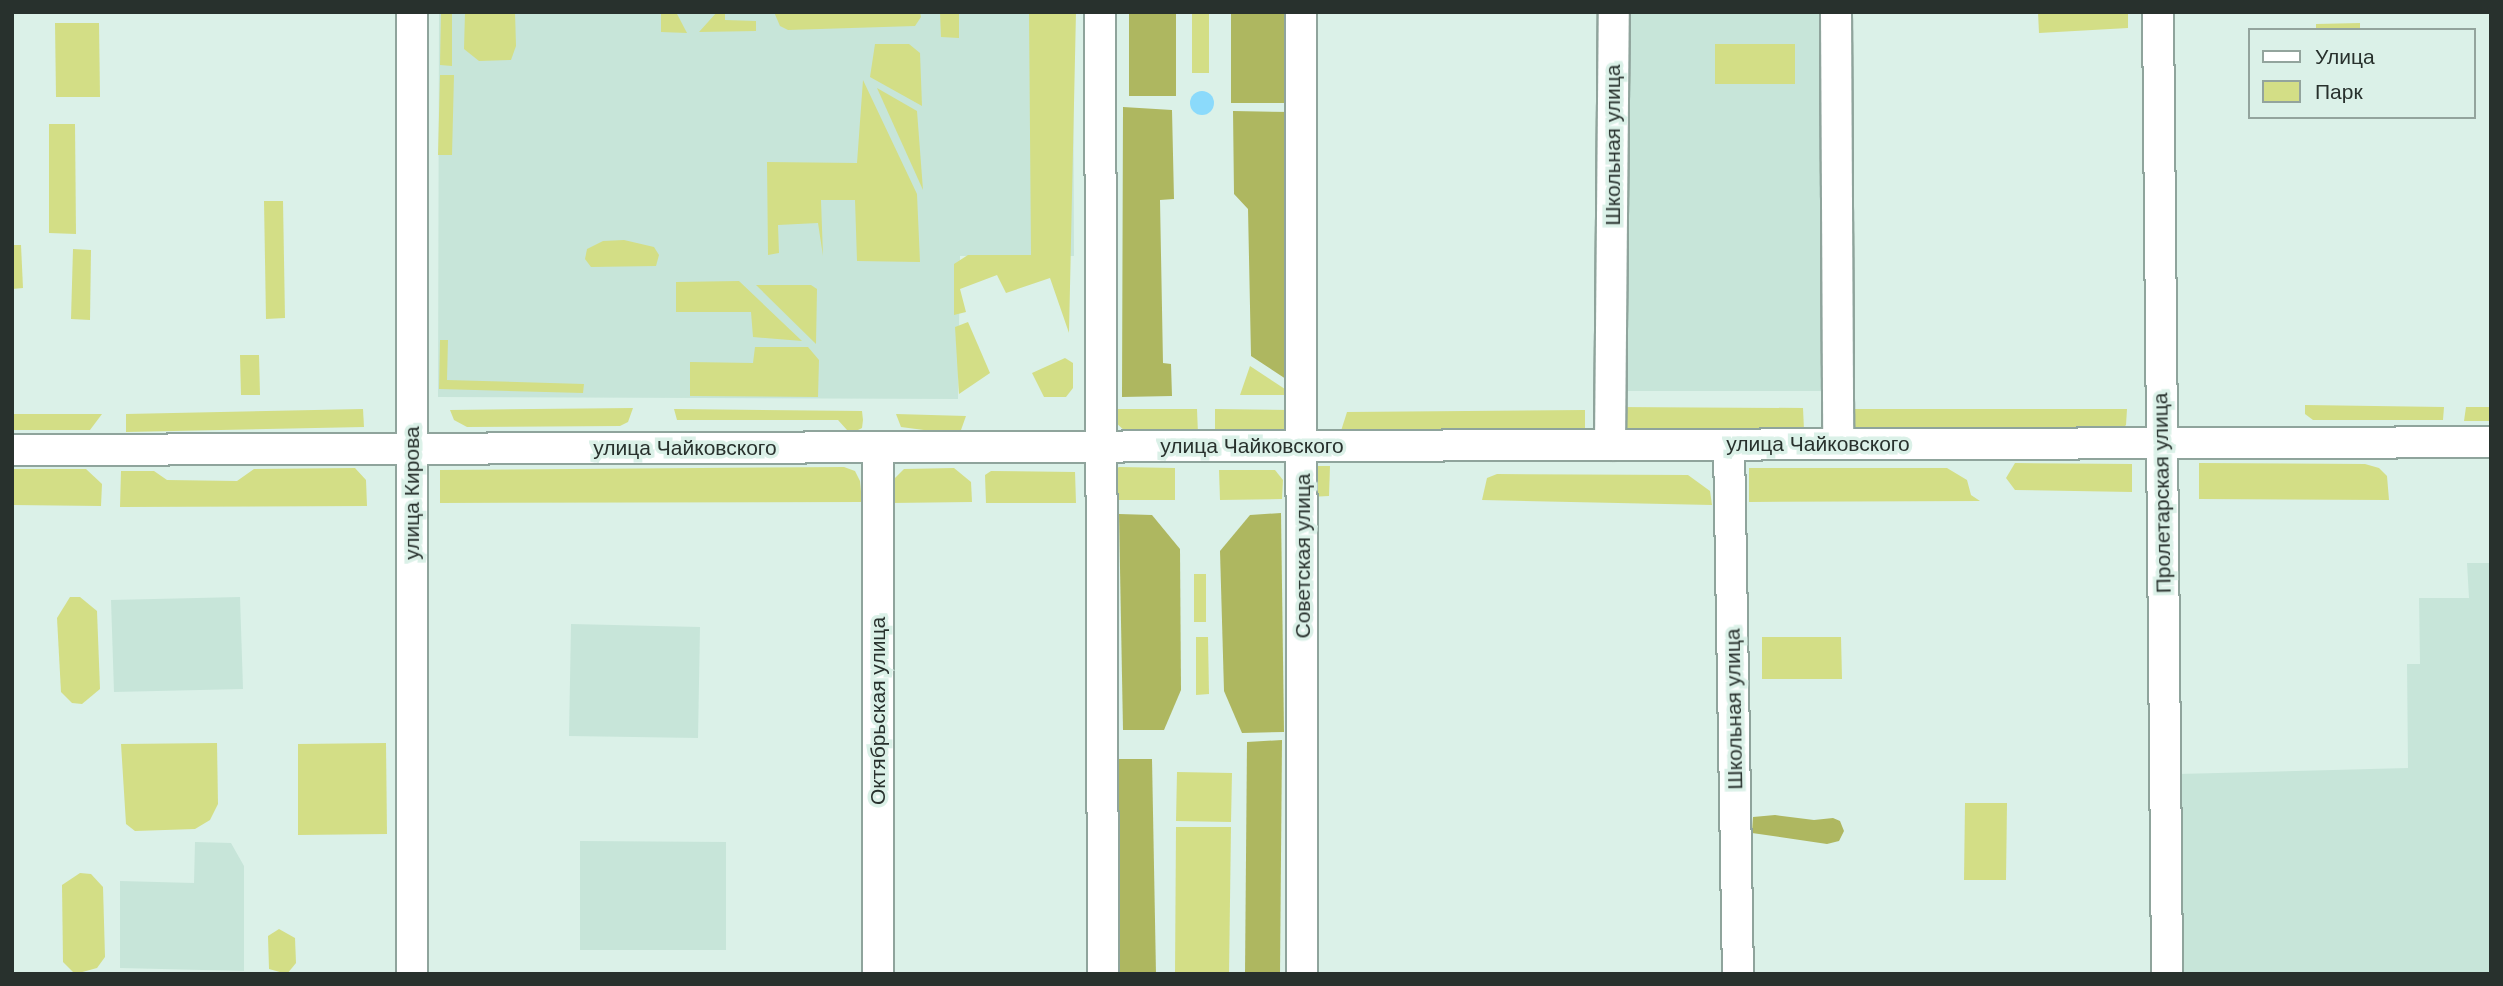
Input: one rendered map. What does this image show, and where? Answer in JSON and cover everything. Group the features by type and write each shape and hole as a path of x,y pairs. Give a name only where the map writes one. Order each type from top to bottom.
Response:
{"street":[{"name":"улица Кирова","path":"412,12 412,974"},
{"path":"1100,12 1103,974"},
{"name":"Советская улица","path":"1301,12 1301,974"},
{"name":"Школьная улица","path":"1610,445 1614,12"},
{"path":"1836,12 1838,444"},
{"name":"Пролетарская улица","path":"2158,12 2167,974"},
{"name":"улица Чайковского","path":"12,450 2491,442"},
{"name":"Школьная улица","path":"1729,445 1738,974"},
{"name":"Октябрьская улица","path":"878,448 878,974"}],"shaded area":[{"path":"439,12 1073,12 1074,256 960,256 958,399 438,397"},
{"path":"1625,12 1828,12 1822,391 1621,391"},
{"path":"2467,563 2491,563 2491,974 2178,974 2178,774 2408,768 2407,664 2420,664 2419,598 2469,598"},
{"path":"240,597 243,689 114,692 111,600"},
{"path":"571,624 700,627 698,738 569,736"},
{"path":"580,841 726,842 726,950 580,950"},
{"path":"195,842 231,843 244,866 244,971 120,968 120,881 194,883"}],"green space":[{"path":"441,12 452,12 452,66 440,65"},
{"path":"465,12 515,12 516,46 511,60 479,61 464,49"},
{"path":"661,12 676,12 687,33 661,32"},
{"path":"717,12 725,12 725,20 756,21 756,31 699,32"},
{"path":"774,12 920,12 921,17 915,26 788,30 780,26"},
{"path":"940,12 959,12 959,38 941,37"},
{"path":"1029,12 1076,12 1069,333 1050,278 1006,293 997,275 960,289 966,312 954,315 954,264 968,255 1031,255"},
{"path":"1129,12 1176,12 1176,96 1129,96"},
{"path":"1192,12 1209,12 1209,73 1192,73"},
{"path":"1231,12 1291,12 1291,103 1231,103"},
{"path":"2038,12 2128,12 2128,28 2039,33"},
{"path":"55,23 99,23 100,97 56,97"},
{"path":"2360,23 2360,28 2316,28 2316,24"},
{"path":"875,44 909,44 920,53 922,106 870,77"},
{"path":"1715,44 1795,44 1795,84 1715,84"},
{"path":"440,75 454,75 452,155 438,155"},
{"path":"863,80 917,194 920,262 857,261 855,200 821,200 823,256 818,223 778,225 779,253 768,255 767,162 857,163"},
{"path":"877,88 917,111 923,190"},
{"path":"1123,107 1172,110 1174,199 1160,200 1163,363 1171,364 1172,396 1122,397"},
{"path":"1233,111 1292,112 1292,383 1251,356 1248,209 1234,194"},
{"path":"49,124 75,124 76,234 49,233"},
{"path":"264,201 283,201 285,318 266,319"},
{"path":"624,240 654,247 659,255 656,266 591,267 585,259 587,249 603,241"},
{"path":"12,245 21,245 23,288 12,289"},
{"path":"73,249 91,250 90,320 71,319"},
{"path":"739,281 802,341 753,337 751,312 676,312 676,282"},
{"path":"756,285 811,285 817,289 816,344"},
{"path":"968,322 990,373 959,394 955,327"},
{"path":"440,340 448,340 447,380 584,384 583,393 439,389"},
{"path":"755,347 808,347 819,360 818,397 690,396 690,362 753,363"},
{"path":"240,355 259,355 260,395 241,395"},
{"path":"1065,358 1073,363 1073,388 1066,397 1044,397 1032,373"},
{"path":"1250,366 1288,391 1288,395 1240,395"},
{"path":"2305,405 2444,407 2443,420 2313,420 2305,414"},
{"path":"1617,407 1803,408 1804,430 1623,429"},
{"path":"2466,407 2491,407 2491,421 2464,421"},
{"path":"633,408 628,422 620,426 467,427 454,420 450,410"},
{"path":"363,409 364,427 126,432 126,414"},
{"path":"674,409 862,411 863,420 862,428 856,431 847,430 838,420 677,420"},
{"path":"1114,409 1197,409 1198,434 1127,433 1113,420"},
{"path":"1215,409 1291,410 1287,431 1277,434 1215,432"},
{"path":"1846,409 2127,409 2126,425 2119,432 1846,431"},
{"path":"1585,410 1585,433 1341,431 1347,412"},
{"path":"12,414 102,414 90,430 12,430"},
{"path":"896,414 966,416 961,430 939,432 901,427"},
{"path":"2015,463 2132,464 2132,492 2015,490 2006,478"},
{"path":"2199,463 2365,464 2379,468 2387,476 2389,500 2199,499"},
{"path":"1330,466 1329,496 1309,497 1312,469"},
{"path":"844,467 855,471 860,481 862,502 440,503 440,470"},
{"path":"1119,467 1175,468 1175,500 1110,500 1113,471"},
{"path":"355,468 366,480 367,506 120,507 121,471 154,471 167,480 237,481 254,469"},
{"path":"954,468 971,482 972,502 891,503 894,479 904,469"},
{"path":"1749,468 1947,468 1967,480 1971,495 1980,501 1749,502"},
{"path":"12,469 86,469 102,484 101,506 12,505"},
{"path":"1219,470 1275,470 1283,480 1282,499 1220,500"},
{"path":"991,471 1075,472 1076,503 986,503 985,475"},
{"path":"1497,474 1688,475 1710,491 1712,505 1482,500 1487,478"},
{"path":"1281,513 1284,732 1242,733 1224,691 1220,551 1250,515"},
{"path":"1119,514 1152,515 1180,549 1181,690 1164,730 1123,730"},
{"path":"1194,574 1206,574 1206,622 1194,622"},
{"path":"70,597 80,597 97,611 100,689 82,704 72,703 61,692 57,618"},
{"path":"1196,637 1208,637 1209,694 1196,695"},
{"path":"1762,637 1841,637 1842,679 1762,679"},
{"path":"1282,740 1280,974 1245,974 1247,742"},
{"path":"217,743 218,804 210,820 195,829 135,831 126,824 121,744"},
{"path":"386,743 387,834 298,835 298,744"},
{"path":"1112,759 1152,759 1156,974 1116,974"},
{"path":"1177,772 1232,773 1231,822 1176,821"},
{"path":"1965,803 2007,803 2006,880 1964,880"},
{"path":"1775,815 1814,820 1833,818 1840,821 1844,831 1839,841 1827,844 1752,833 1753,817"},
{"path":"1176,827 1231,827 1229,974 1175,974"},
{"path":"80,873 91,874 103,887 105,957 97,968 75,974 63,962 62,885"},
{"path":"279,929 295,938 296,963 287,974 269,969 268,936"}],"water":[{"path":"1197,91 1207,91 1214,98 1214,108 1207,115 1197,115 1190,108 1190,98"}]}
